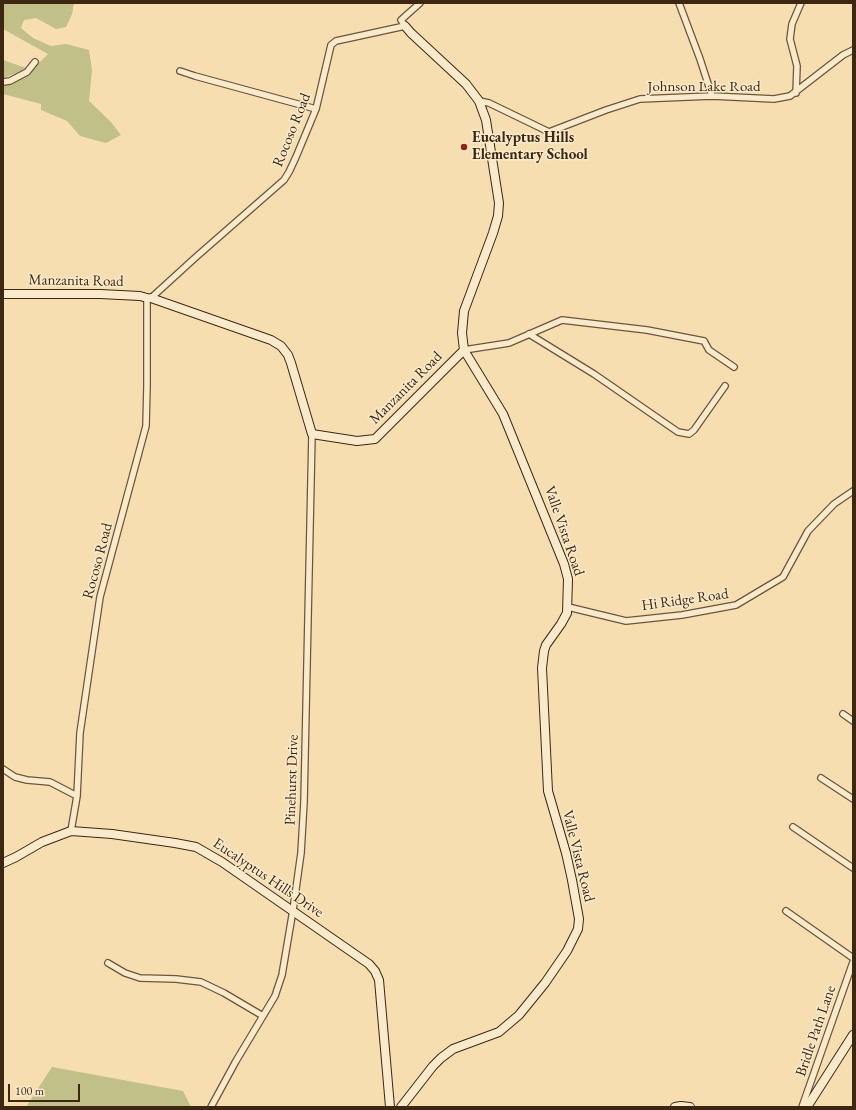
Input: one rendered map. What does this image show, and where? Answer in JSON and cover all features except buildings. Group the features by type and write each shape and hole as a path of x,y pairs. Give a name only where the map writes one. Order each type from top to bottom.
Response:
{"street":[{"path":"405,26 401,20 420,3"},
{"path":"679,3 712,96"},
{"path":"796,93 797,66 790,39 792,24 801,3"},
{"name":"Valle Vista Road","path":"401,1107 441,1058 453,1049 499,1032 519,1015 559,964 578,929 579,919 572,880 548,791 542,668 546,645 565,618 568,607 568,579 529,475 503,414 464,350 462,333 464,311 498,216 499,203 486,120 479,101 466,84 405,26"},
{"name":"Rocoso Road","path":"71,831 77,796 80,733 100,597 146,426 149,298 284,180 296,157 316,109 331,45 336,41 405,26"},
{"name":"Johnson Lake Road","path":"479,101 491,104 549,132 606,110 640,99 712,96 774,99 790,96 796,93 843,55 853,50"},
{"path":"3,82 10,81 27,72 35,62"},
{"path":"180,71 189,75 316,109"},
{"name":"Manzanita Road","path":"3,294 100,294 140,296 271,340 281,346 288,355 312,434 357,441 375,440 464,350 509,343 562,320 647,330 704,341 709,350 734,367"},
{"path":"529,334 596,375 678,432 689,434 694,430 725,386"},
{"name":"Pinehurst Drive","path":"211,1107 275,996 282,974 293,910 301,853 304,802 312,434"},
{"name":"Hi Ridge Road","path":"568,607 626,621 682,615 736,606 783,577 808,531 834,504 853,491"},
{"path":"843,714 853,721"},
{"path":"3,769 15,777 27,780 50,782 77,796"},
{"path":"821,778 853,799"},
{"path":"793,827 853,868"},
{"name":"Eucalyptus Hills Drive","path":"3,863 42,842 71,831 120,835 196,847 222,862 369,964 375,971 379,980 390,1107"},
{"path":"786,911 853,958"},
{"name":"Bridle Path Lane","path":"802,1107 853,962"},
{"path":"108,963 125,973 140,978 176,979 201,982 224,993 263,1016"},
{"path":"807,1107 853,1035"},
{"path":"675,1107 690,1107"}],"shaded area":[{"path":"3,3 74,3 72,14 66,27 56,29 36,18 24,20 21,28 33,38 51,46 66,44 89,50 92,70 89,101 111,122 121,135 106,143 80,136 67,121 41,110 41,104 3,94 3,84 11,84 25,77 48,54 3,29"},
{"path":"3,60 26,68 3,78"},
{"path":"52,1067 183,1091 191,1107 26,1107"}],"place":[{"name":"Eucalyptus Hills Elementary School","path":"464,147"}]}
